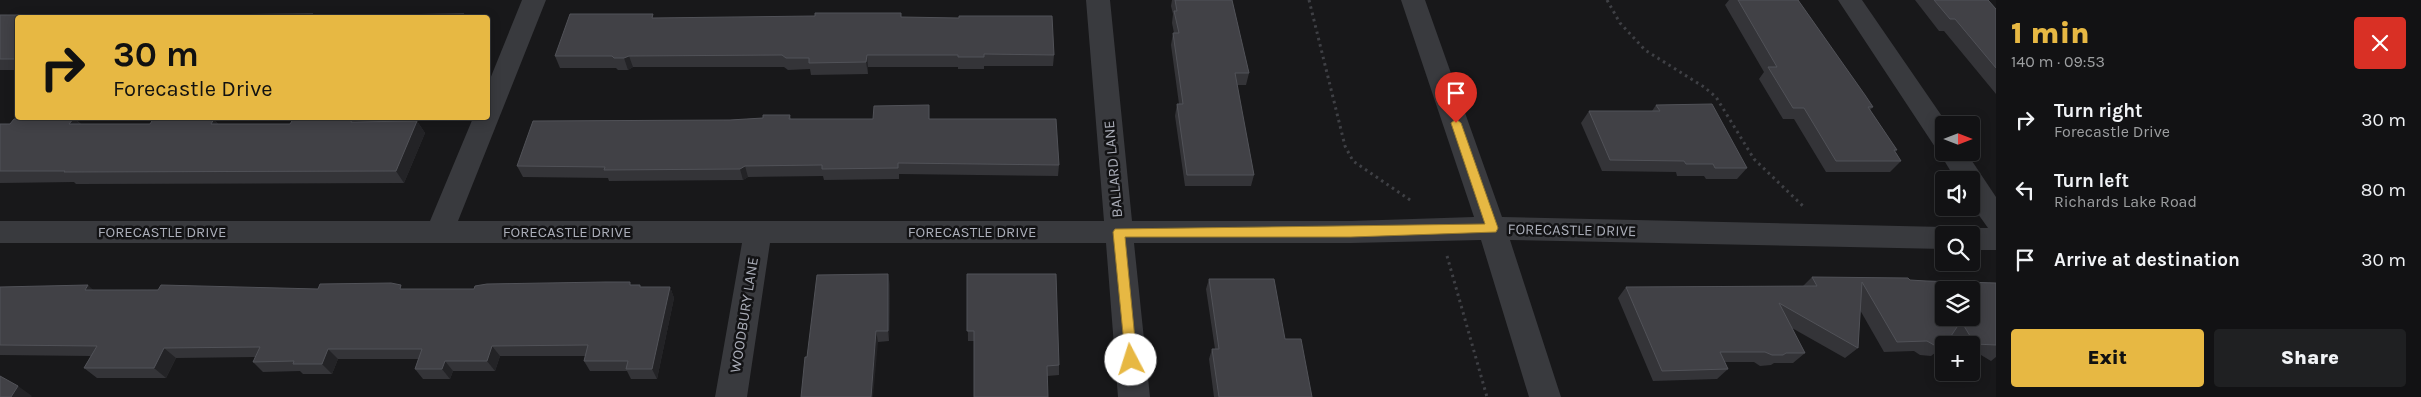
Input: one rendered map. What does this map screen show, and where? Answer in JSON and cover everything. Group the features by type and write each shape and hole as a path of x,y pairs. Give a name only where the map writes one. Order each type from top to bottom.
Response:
{"street":[{"path":"490,109 534,0"},
{"name":"BALLARD LANE","path":"1098,0 1134,397"},
{"path":"1414,0 1492,228 1545,397"},
{"path":"1850,0 1935,127"},
{"path":"439,232 485,120"},
{"path":"1980,195 1996,219"},
{"name":"FORECASTLE DRIVE","path":"0,232 1119,232 1492,228 1935,238"},
{"name":"WOODBURY LANE","path":"731,397 758,232"},
{"path":"1980,239 1996,239"}],"path":[{"path":"1309,0 1345,146 1353,161 1429,213 1440,230 1487,397"},
{"path":"1607,0 1620,24 1637,45 1658,61 1707,88 1724,106 1754,160 1792,193 1808,211"}],"building":[{"path":"1175,0 1232,0 1249,73 1235,73 1254,175 1187,175 1177,104 1183,104 1173,33 1179,33 1174,11 1177,11"},
{"path":"1738,0 1798,0 1873,107 1868,107 1897,150 1894,150 1901,161 1836,161 1804,108 1793,108 1768,67 1777,67"},
{"path":"1934,0 1988,0 1996,9 1996,68 1955,19 1950,19"},
{"path":"815,13 901,13 901,17 959,18 959,16 1052,16 1054,55 984,54 984,57 958,57 958,55 867,55 866,62 809,63 809,58 786,58 782,55 629,56 624,58 614,58 612,56 555,56 570,14 653,14 652,18 815,16"},
{"path":"313,14 312,15 189,15"},
{"path":"464,14 464,15 373,15"},
{"path":"0,15 15,15 15,59 0,59"},
{"path":"1712,104 1747,168 1715,168 1713,164 1686,164 1684,161 1610,160 1589,111 1660,111 1656,105"},
{"path":"929,105 929,119 1056,119 1059,165 898,163 898,168 822,169 822,165 745,166 740,169 604,170 605,167 517,166 533,121 730,120 763,118 763,115 790,115 789,119 873,119 874,106"},
{"path":"14,119 72,120 69,124 150,124 153,120 213,120 211,124 290,124 293,120 352,120 351,122 417,121 396,171 0,171 0,124 10,124"},
{"path":"888,274 888,331 876,331 871,397 801,397 817,275"},
{"path":"967,274 1056,274 1059,365 1047,366 1048,397 974,397 974,331 967,331"},
{"path":"1812,277 1908,278 1910,280 1935,281 1935,326 1958,326 1951,336 1935,336 1935,345 1927,341 1897,342 1862,282 1858,348 1779,303 1805,353 1772,355 1765,352 1720,352 1728,369 1662,371 1626,287 1817,286"},
{"path":"1209,279 1274,279 1285,339 1301,339 1312,397 1219,397 1212,349 1219,349"},
{"path":"630,282 630,285 640,285 640,287 670,287 652,369 626,369 628,361 584,361 588,345 492,346 487,361 445,361 442,369 415,369 422,349 328,349 322,364 293,364 294,361 253,362 260,347 164,348 154,368 84,368 97,346 0,345 0,287 88,285 85,290 158,290 161,285 318,289 320,284 391,283 401,285 400,289 474,289 475,286 487,284"},
{"path":"1980,283 1996,283 1996,345 1980,344 1980,336 1970,336 1964,326 1980,326"},
{"path":"0,376 18,386 11,397 0,397"}],"route":[{"path":"1131,360 1119,232 1351,232 1492,228 1456,123"}]}
